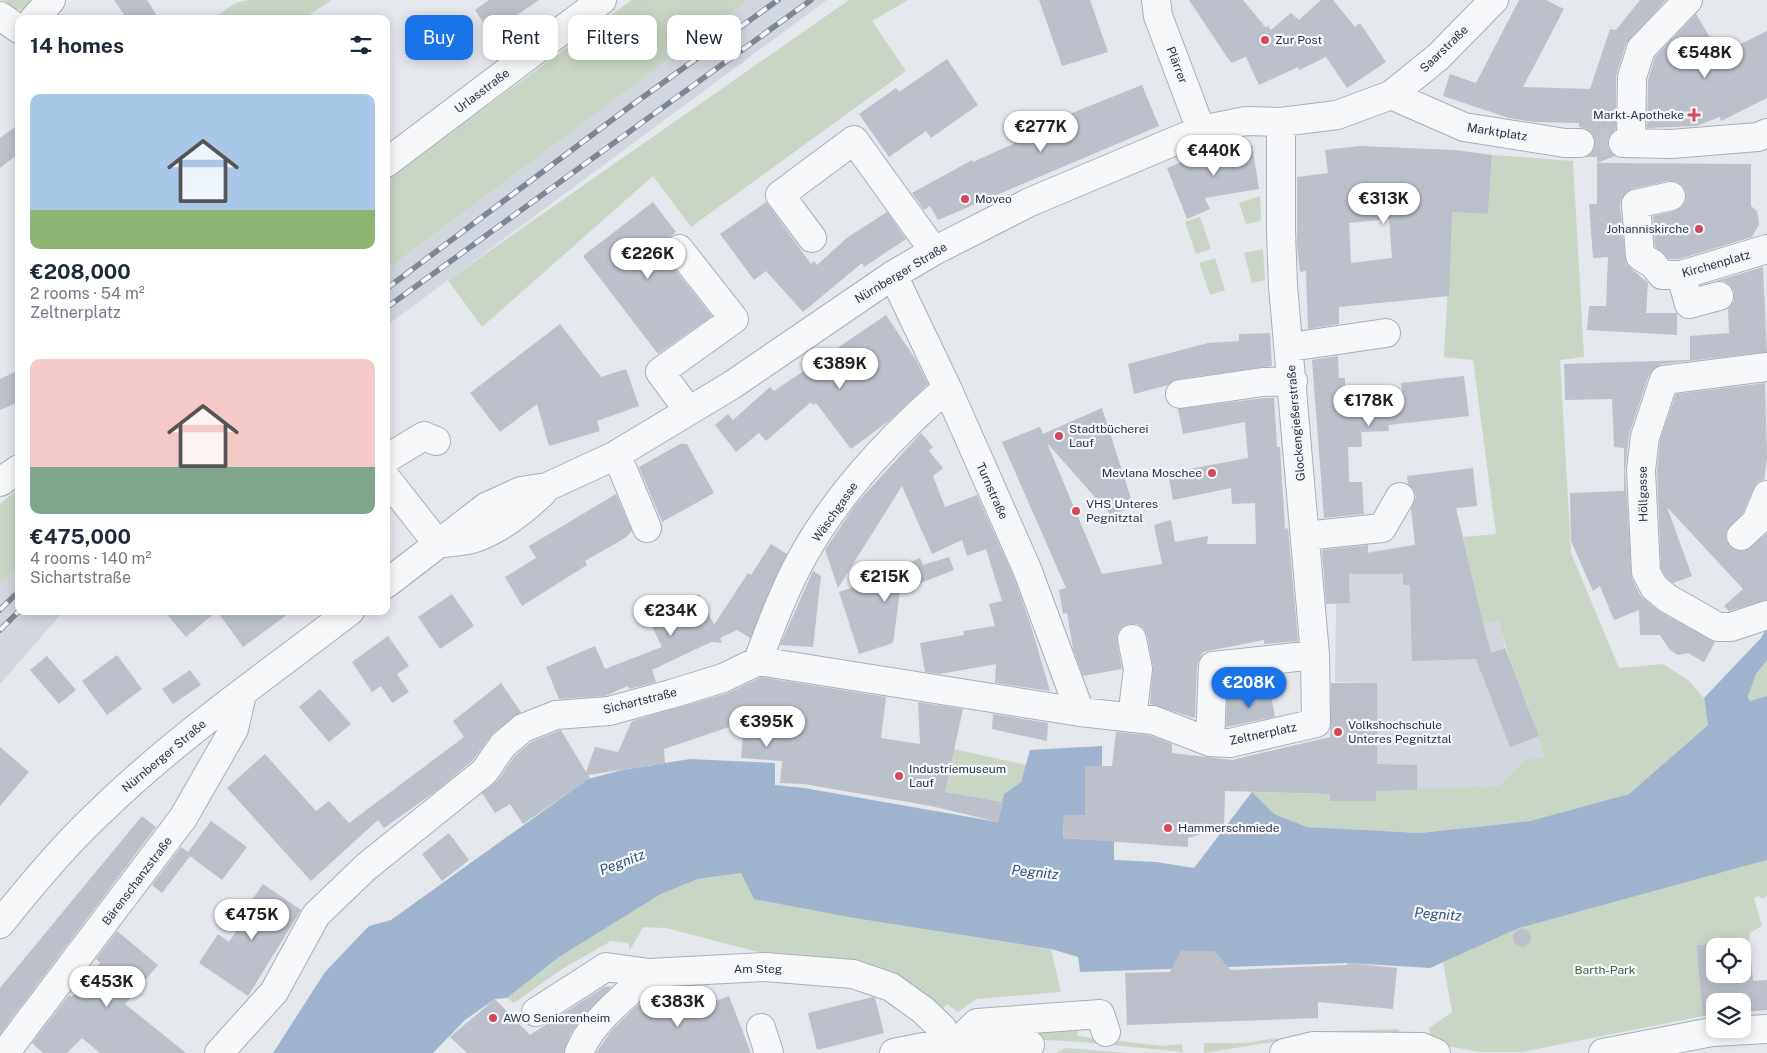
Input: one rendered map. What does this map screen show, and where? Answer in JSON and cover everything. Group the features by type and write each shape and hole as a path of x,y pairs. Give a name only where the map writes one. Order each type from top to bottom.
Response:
{"street":[{"path":"38,15 51,0"},
{"name":"Urlasstraße","path":"390,160 602,0"},
{"name":"Plärrer","path":"1156,0 1158,16 1201,130"},
{"name":"Saarstraße","path":"1281,122 1337,115 1391,94 1438,57 1466,11 1494,0"},
{"path":"1688,0 1642,49 1632,77 1627,143 1680,143 1758,137 1767,133"},
{"path":"0,16 15,25"},
{"name":"Marktplatz","path":"1391,94 1464,127 1565,143 1580,143"},
{"name":"Nürnberger Straße","path":"390,581 486,507 521,491 547,487 614,456 732,385 893,275 934,251 1030,202 1201,130 1246,121 1281,122"},
{"name":"Glockengießerstraße","path":"1281,122 1281,231 1316,655 1316,723"},
{"path":"812,238 780,195 854,140 934,251"},
{"name":"Kirchenplatz","path":"1671,196 1636,204 1640,256 1653,264 1662,275 1681,275 1767,249"},
{"path":"678,249 734,319 660,372 689,411"},
{"name":"Turnstraße","path":"893,275 947,388 1027,569 1080,712"},
{"path":"1681,275 1689,304 1719,296"},
{"path":"1290,347 1386,333"},
{"name":"Höllgasse","path":"1767,366 1664,380 1645,437 1642,470 1646,572 1654,587 1697,617 1718,627 1731,627 1767,615"},
{"path":"1180,394 1263,382 1293,381"},
{"name":"Wäschgasse","path":"758,661 773,621 797,568 829,516 880,451 947,388"},
{"path":"390,457 424,436 436,441"},
{"path":"614,456 623,470 648,528"},
{"path":"0,482 15,472"},
{"path":"390,483 438,544"},
{"path":"1305,536 1382,528 1400,497"},
{"path":"1741,536 1756,522 1765,501"},
{"name":"Nürnberger Straße","path":"0,924 27,890 100,811 170,748 345,615"},
{"path":"1132,639 1138,669 1132,718"},
{"name":"Zeltnerplatz","path":"1210,742 1213,666 1316,655"},
{"path":"758,661 1080,712"},
{"name":"Sichartstraße","path":"220,1053 274,992 316,915 366,866 484,772 503,745 523,728 556,715 609,711 671,694 722,678 758,661"},
{"name":"Bärenschanzstraße","path":"5,1053 183,818 234,729 242,694"},
{"name":"Zeltnerplatz","path":"1080,712 1154,720 1210,742 1230,743 1316,723"},
{"name":"Am Steg","path":"536,1012 606,967 649,973 765,967 853,974 891,987 923,1010 942,1028 949,1047"},
{"path":"579,1053 584,1041 649,973"},
{"path":"949,1047 977,1023 1100,1014 1106,1032"},
{"path":"1603,1053 1712,1032 1767,1029"},
{"path":"894,1053 949,1047 1030,1045"},
{"path":"1284,1053 1313,1046 1422,1047 1436,1053"}],"shaded area":[{"path":"748,0 827,0 390,323 390,267 668,60 741,60 741,15 728,15"},
{"path":"1462,537 1483,623 1499,621 1505,648 1539,737 1544,758 1525,759 1498,786 1377,792 1377,683 1335,682 1336,603 1350,603 1348,559 1368,552"},
{"path":"15,570 15,615 60,615 0,684 0,583"}],"green space":[{"path":"3,0 37,0 26,10 16,9"},
{"path":"248,0 332,0 309,15 217,15 236,3"},
{"path":"632,0 748,0 728,15 667,15 668,60 390,267 390,177 550,60 558,60 558,54 568,47 568,60 657,60 657,15 612,15"},
{"path":"849,0 908,0 872,21 906,71 691,227 653,176 482,327 448,280"},
{"path":"1492,155 1573,161 1584,357 1560,360 1571,553 1619,668 1663,664 1688,680 1704,698 1708,725 1629,794 1530,821 1420,833 1307,827 1274,814 1252,792 1330,794 1330,801 1376,801 1376,791 1498,786 1525,759 1544,758 1540,741 1503,639 1499,621 1483,623 1463,537 1496,534 1473,360 1444,357 1452,212 1488,214"},
{"path":"1260,196 1261,221 1246,224 1239,203"},
{"path":"1200,217 1211,249 1196,254 1185,222"},
{"path":"1263,249 1265,280 1252,283 1244,253"},
{"path":"1215,258 1225,290 1210,295 1199,263"},
{"path":"15,491 15,570 0,583 0,504"},
{"path":"1767,660 1767,696 1750,701 1749,690 1751,684 1756,673"},
{"path":"954,749 1026,765 1021,782 1004,794 1003,802 945,792"},
{"name":"Barth-Park","path":"1767,860 1767,896 1762,899 1759,896 1754,898 1762,926 1750,933 1749,938 1706,938 1706,944 1696,945 1703,1016 1522,1052 1480,1052 1432,1043 1429,1028 1452,1012 1443,962 1519,928"},
{"path":"742,873 854,918 1051,949 1061,992 976,999 958,1012 947,1004 940,1012 899,975 844,958 766,954 666,928 643,927 630,950 628,943 611,941 562,969 514,1003 507,998 559,957 661,894 698,879"},
{"path":"1079,1023 1077,1036 1162,1046 1182,1044 1183,1052 1081,1042 994,1037"},
{"path":"1398,1029 1401,1034 1293,1038 1307,1032"},
{"path":"1277,1038 1278,1041 1204,1053 1204,1043 1245,1043"},
{"path":"1065,1048 1128,1053 1056,1053"}],"water":[{"name":"Pegnitz","path":"1767,627 1767,660 1756,674 1748,696 1750,701 1767,696 1767,860 1519,928 1430,968 1348,963 1080,972 1078,957 1051,949 854,918 754,899 741,873 698,879 661,894 559,957 507,998 495,999 465,1020 433,1053 273,1053 325,972 369,926 391,920 588,779 622,770 690,759 775,763 775,785 804,788 998,822 1004,794 1021,782 1030,750 1102,746 1102,766 1085,766 1085,800 1115,800 1115,817 1064,815 1063,838 1114,841 1114,860 1156,862 1194,868 1252,792 1274,814 1307,827 1420,833 1530,821 1629,794 1708,725 1704,698 1761,638"}],"building":[{"path":"114,0 147,0 156,15 124,15"},
{"path":"489,0 539,0 517,15 483,15 483,22 475,10"},
{"path":"1039,0 1090,0 1108,52 1062,66"},
{"path":"1189,0 1243,0 1266,28 1268,26 1271,30 1291,13 1299,20 1321,0 1333,0 1355,27 1360,23 1386,62 1347,88 1326,57 1299,70 1298,67 1259,85 1246,57 1231,63"},
{"path":"1519,0 1546,0 1564,9 1523,87 1590,89 1610,29 1616,30 1640,0 1666,0 1626,44 1616,76 1616,129 1610,135 1607,142 1609,150 1615,156 1597,163 1597,156 1589,156 1596,143 1594,136 1587,129 1579,127 1579,123 1534,122 1509,118 1443,96 1450,74 1476,83"},
{"path":"1696,14 1720,54 1767,31 1767,98 1721,121 1720,117 1696,126 1647,128 1648,80 1655,57"},
{"path":"947,59 978,105 931,138 926,131 889,157 859,114 896,88 899,92"},
{"path":"1142,85 1159,126 938,220 930,206 924,210 912,193 972,160 973,162 1024,139 1022,133"},
{"path":"15,127 15,156 0,168 0,138"},
{"path":"1252,145 1259,189 1205,198 1210,209 1187,219 1167,168 1207,152"},
{"path":"1359,146 1455,150 1492,155 1488,214 1452,212 1449,296 1339,307 1339,324 1308,329 1306,271 1300,272 1297,247 1297,177 1328,173 1325,150","holes":["1389,219 1392,258 1351,263 1349,223"]},
{"path":"1597,163 1751,164 1751,206 1757,211 1759,224 1752,237 1679,259 1669,259 1655,247 1653,216 1682,207 1686,200 1686,192 1683,186 1676,181 1668,181 1632,189 1622,198 1620,205 1626,264 1648,283 1646,313 1677,313 1677,335 1587,330 1589,306 1606,306 1608,257 1593,258 1589,204 1597,204"},
{"path":"653,202 676,232 660,244 666,258 712,316 658,354 583,256"},
{"path":"766,202 811,264 814,261 817,265 848,237 887,212 906,239 864,267 862,263 803,312 766,271 754,280 720,234"},
{"path":"1763,267 1767,352 1662,364 1655,368 1649,375 1629,435 1625,471 1632,579 1640,595 1657,610 1715,642 1704,662 1688,653 1678,655 1670,650 1660,635 1640,635 1639,610 1614,620 1600,586 1593,591 1571,541 1570,493 1624,491 1624,448 1614,447 1612,399 1565,400 1564,364 1690,360 1690,336 1729,333 1728,309 1734,301 1734,292 1730,285 1724,281 1716,281"},
{"path":"886,315 916,360 928,384 889,421 851,449 816,403 813,405 811,402 766,441 759,433 736,452 715,425 728,414 733,420 770,387 774,391"},
{"path":"560,324 601,377 626,369 639,406 597,421 600,431 549,446 537,404 500,432 470,393"},
{"path":"1270,333 1272,366 1178,379 1168,385 1134,394 1128,364 1208,343 1239,341 1239,334"},
{"path":"1338,356 1339,378 1345,378 1345,408 1404,406 1401,383 1464,376 1469,416 1388,425 1389,431 1361,432 1362,447 1348,447 1349,482 1362,482 1364,514 1324,518 1312,360"},
{"path":"15,372 15,404 0,410 0,379"},
{"path":"1765,383 1767,458 1764,480 1758,482 1753,489 1743,513 1726,531 1726,539 1730,547 1737,551 1744,551 1767,533 1767,600 1729,611 1724,606 1743,589 1667,507 1692,576 1673,583 1666,577 1661,568 1657,471 1660,440 1676,394"},
{"path":"1274,398 1277,447 1280,447 1285,529 1288,528 1298,641 1264,644 1264,640 1203,652 1197,665 1195,718 1150,704 1153,666 1147,635 1144,629 1137,624 1128,624 1122,627 1117,634 1122,669 1083,676 1073,649 1067,613 1063,614 1059,590 1066,588 1002,442 1040,427 1043,434 1102,408 1134,508 1110,514 1047,443 1102,574 1162,564 1154,525 1171,520 1175,542 1208,536 1207,544 1256,544 1255,503 1232,504 1231,488 1173,500 1168,473 1248,458 1245,422 1183,434 1178,409"},
{"path":"921,433 933,447 929,451 943,468 933,476 945,507 977,495 1013,575 1031,626 1050,691 995,683 996,664 940,674 925,672 920,643 964,635 963,631 995,626 989,604 1002,601 986,549 967,556 962,540 932,554 902,486 838,588 825,550 856,504"},
{"path":"680,444 687,444 714,493 662,522 639,467"},
{"path":"1473,468 1477,506 1456,508 1483,623 1491,653 1505,648 1539,736 1510,747 1476,659 1412,661 1410,585 1403,585 1403,574 1349,574 1350,603 1326,604 1322,550 1368,545 1368,553 1415,545 1411,509 1416,497 1413,489 1408,484 1407,476"},
{"path":"616,494 632,531 625,538 585,561 587,565 522,606 505,577 536,558 529,546"},
{"path":"771,544 787,554 750,638 737,630 720,638 722,643 711,642 652,670 656,682 629,689 628,686 605,696 559,699 546,667 595,646 605,669 662,647 648,618 699,594 714,625 748,573 751,575"},
{"path":"949,557 954,570 900,591 893,643 859,654 839,592 903,571 900,566 920,558 923,565"},
{"path":"813,571 821,576 813,647 780,645"},
{"path":"452,594 474,626 440,649 418,617"},
{"path":"167,615 212,615 186,637"},
{"path":"220,615 287,615 243,647"},
{"path":"388,636 409,666 397,674 409,692 392,703 381,686 372,692 352,662"},
{"path":"117,655 142,689 107,715 82,681"},
{"path":"47,656 76,690 59,704 30,670"},
{"path":"190,670 201,685 173,704 162,689"},
{"path":"761,677 886,697 881,738 920,744 918,702 963,709 945,792 1003,802 998,822 931,806 804,784 780,783 782,761 741,758 744,722 664,749 665,763 588,775 590,778 523,824 510,804 495,813 482,793 497,781 515,756 531,742 561,730 586,772 595,747 618,752 632,721 728,693"},
{"path":"501,683 521,712 493,733 472,761 440,788 384,828 378,820 311,881 227,788 265,754 316,811 329,801 349,823 464,737 453,721"},
{"path":"1331,683 1377,683 1377,764 1417,765 1417,790 1376,791 1376,801 1330,801 1330,794 1225,791 1224,828 1188,838 1188,847 1063,838 1064,815 1085,815 1085,766 1112,766 1116,732 1149,735 1172,744 1172,753 1232,760 1330,737"},
{"path":"320,689 351,724 329,742 299,707"},
{"path":"1270,691 1275,717 1226,727 1227,698"},
{"path":"993,714 1048,723 1047,741 992,729"},
{"path":"0,747 29,772 0,806"},
{"path":"142,816 156,827 0,1034 0,988"},
{"path":"211,821 247,847 222,880 190,856 162,893 152,885 181,847 188,852"},
{"path":"449,833 469,860 442,881 422,854"},
{"path":"263,884 301,910 248,996 199,963 218,934 229,942 251,909 247,907"},
{"path":"1518,929 1526,929 1531,934 1529,945 1518,947 1513,942 1513,934"},
{"path":"117,931 158,965 125,1004 186,1053 100,1053 82,1038 67,1053 43,1053 32,1043 69,995 72,997 100,963 96,959"},
{"path":"1706,944 1706,983 1751,983 1751,961 1753,981 1767,980 1767,1010 1751,1011 1751,993 1706,993 1706,1016 1703,1016 1696,945"},
{"path":"1181,951 1214,951 1231,970 1347,965 1348,963 1397,968 1393,1009 1318,1002 1318,1018 1127,1025 1125,973 1170,972"},
{"name":"AWO Seniorenheim","path":"612,986 579,1022 570,1035 564,1053 467,1053 450,1037 495,999 530,1035 604,987"},
{"path":"681,987 691,1010 729,996 751,1053 596,1053 612,1030 636,1006"},
{"path":"875,998 884,1033 817,1050 808,1013"}],"tunnel":[{"path":"1580,143 1623,143"}],"railway":[{"path":"390,286 632,105 778,0"},
{"path":"390,305 811,0"},
{"path":"0,610 15,595"},
{"path":"0,630 15,615"}],"place":[{"name":"Zur Post","path":"1265,40"},
{"name":"Markt-Apotheke","path":"1694,115"},
{"name":"Moveo","path":"965,199"},
{"name":"Johanniskirche","path":"1699,229"},
{"name":"Stadtbücherei Lauf","path":"1059,436"},
{"name":"Mevlana Moschee","path":"1212,473"},
{"name":"VHS Unteres Pegnitztal","path":"1076,511"},
{"name":"Volkshochschule Unteres Pegnitztal","path":"1338,732"},
{"name":"Industriemuseum Lauf","path":"899,776"},
{"name":"Hammerschmiede","path":"1168,828"},
{"name":"AWO Seniorenheim","path":"493,1018"}]}
